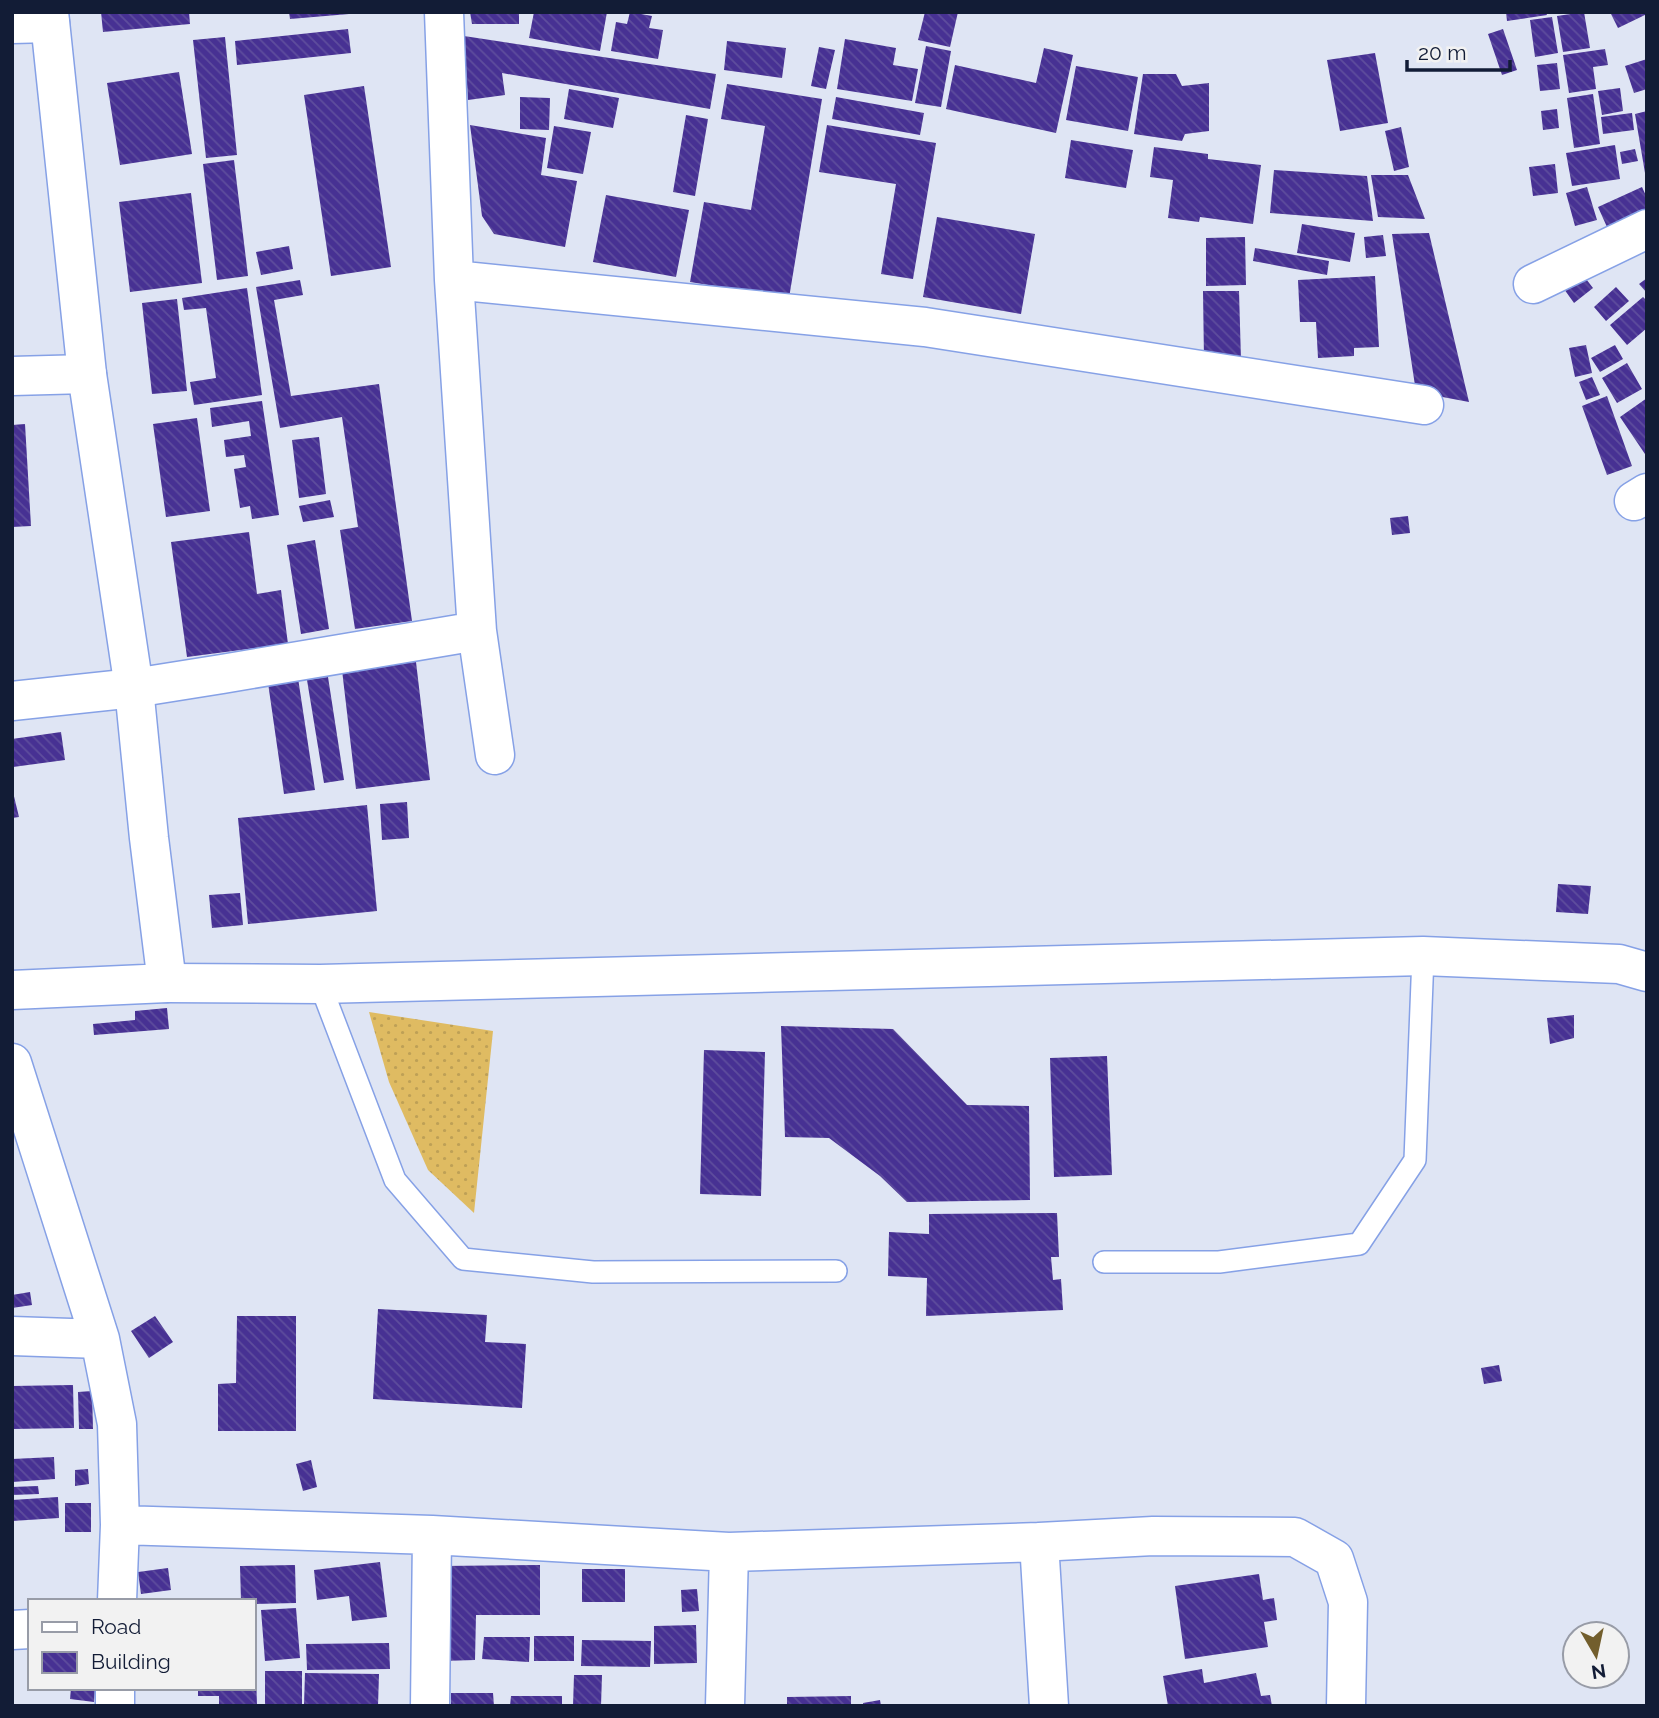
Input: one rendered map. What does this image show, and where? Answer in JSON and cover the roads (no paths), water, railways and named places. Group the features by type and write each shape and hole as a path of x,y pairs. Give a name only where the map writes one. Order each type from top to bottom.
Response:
{"street":[{"path":"444,12 454,280 477,631 495,755"},
{"path":"12,24 50,18 87,374 134,688 167,983"},
{"path":"1532,284 1647,229"},
{"path":"454,280 925,327 1424,405"},
{"path":"12,376 87,374"},
{"path":"12,701 134,688 477,631"},
{"path":"12,990 167,983 320,984 1423,956 1619,964 1647,972"},
{"path":"12,1063 100,1339 117,1424 120,1525 117,1599"},
{"path":"12,1336 100,1339"},
{"path":"120,1525 432,1535 729,1552 1153,1536 1295,1538 1334,1559 1348,1602 1346,1706"},
{"path":"430,1706 432,1535"},
{"path":"1039,1542 1049,1706"},
{"path":"725,1706 729,1552"}],"lane":[{"path":"1104,1262 1219,1262 1359,1244 1415,1160 1423,956"},
{"path":"320,984 395,1180 463,1259 593,1272 836,1271"}]}
